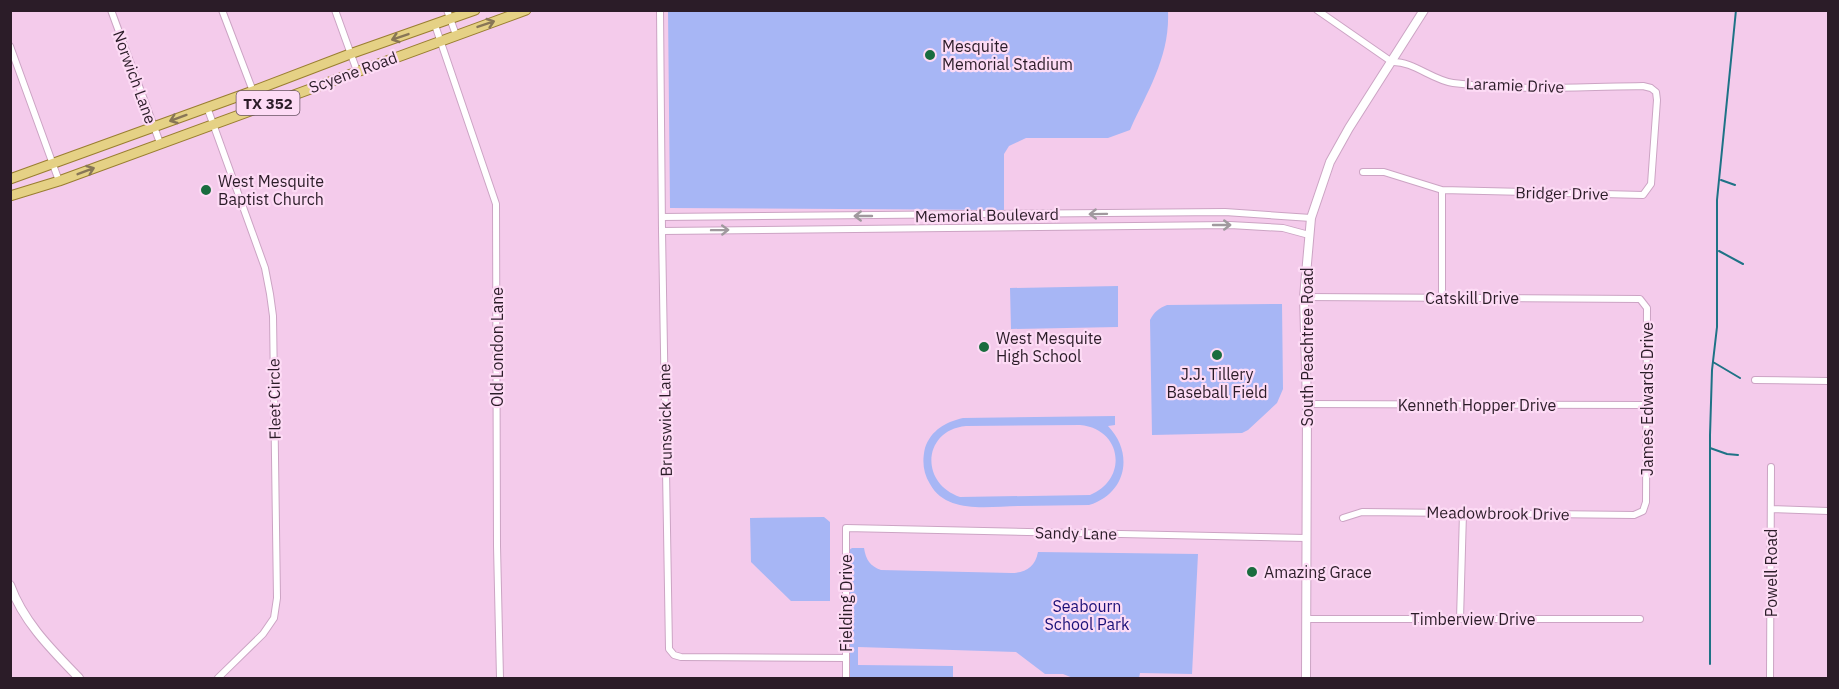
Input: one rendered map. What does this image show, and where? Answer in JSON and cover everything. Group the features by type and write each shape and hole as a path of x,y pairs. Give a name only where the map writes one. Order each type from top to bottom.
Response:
{"main road":[{"name":"Scyene Road","path":"10,179 435,25 449,15 476,10"},
{"name":"Scyene Road","path":"10,196 59,181 526,10"},
{"name":"South Peachtree Road","path":"1306,678 1304,297 1311,218 1330,162 1368,97 1424,10"}],"street":[{"name":"Norwich Lane","path":"111,10 160,143"},
{"path":"222,10 259,107"},
{"path":"334,10 357,71"},
{"name":"Brunswick Lane","path":"660,10 669,649 674,655 681,657 846,658"},
{"name":"Laramie Drive","path":"1317,10 1392,62 1402,62 1425,74 1449,82 1482,86 1643,86"},
{"path":"449,15 456,35"},
{"name":"Old London Lane","path":"435,25 496,204 497,546 500,678"},
{"path":"10,46 59,181"},
{"name":"Bridger Drive","path":"1363,172 1384,172 1442,190 1643,195 1651,184 1657,100 1656,92 1643,86"},
{"name":"Fleet Circle","path":"207,107 265,268 273,316 277,598 274,618 263,634 218,678"},
{"path":"1442,190 1442,298"},
{"name":"Memorial Boulevard","path":"662,217 1224,212 1311,218"},
{"name":"Memorial Boulevard","path":"662,231 1230,225 1283,228 1309,235"},
{"name":"Catskill Drive","path":"1304,297 1640,299"},
{"name":"James Edwards Drive","path":"1640,299 1647,308 1646,502"},
{"path":"1755,380 1828,381"},
{"name":"Kenneth Hopper Drive","path":"1306,404 1647,405"},
{"name":"Powell Road","path":"1770,678 1771,467"},
{"name":"Meadowbrook Drive","path":"1342,518 1362,512 1634,515 1643,510 1646,502"},
{"path":"1771,509 1828,511"},
{"path":"1460,619 1463,513"},
{"name":"Fielding Drive","path":"846,528 846,678"},
{"name":"Sandy Lane","path":"846,528 1306,538"},
{"path":"10,585 21,609 33,627 79,678"},
{"name":"Timberview Drive","path":"1306,619 1640,619"}],"green space":[{"name":"Mesquite Memorial Stadium","path":"668,11 1168,11 1168,28 1162,58 1130,130 1108,138 1026,138 1009,146 1004,154 1004,210 670,208"},
{"path":"1118,286 1118,327 1011,329 1010,288"},
{"name":"J.J. Tillery Baseball Field","path":"1282,304 1283,389 1277,403 1242,433 1152,435 1150,320 1155,313 1167,305"},
{"path":"1115,416 1115,425 1108,426 1121,448 1123,460 1119,482 1102,499 1089,505 970,507 947,501 938,494 926,476 923,462 925,448 931,436 940,428 963,418","holes":["1080,425 1094,429 1105,436 1112,445 1115,467 1111,478 1102,488 1090,495 960,497 947,490 938,481 933,469 934,447 941,437 952,430 966,426"]},
{"path":"824,517 830,522 830,601 791,601 751,562 750,518"},
{"name":"Seabourn School Park","path":"864,548 869,562 881,570 1011,573 1029,568 1035,562 1038,552 1198,554 1192,674 1140,673 1139,678 1073,678 1063,674 1045,674 1016,652 858,647 858,665 953,666 953,678 849,678 849,550"}],"waterway":[{"path":"1710,664 1710,435 1712,370 1717,327 1717,200 1736,10"},
{"path":"1721,180 1735,185"},
{"path":"1719,251 1743,264"},
{"path":"1713,362 1740,378"},
{"path":"1710,448 1738,455"}],"place":[{"name":"Mesquite Memorial Stadium","path":"930,55"},
{"name":"West Mesquite Baptist Church","path":"206,190"},
{"name":"West Mesquite High School","path":"984,347"},
{"name":"J.J. Tillery Baseball Field","path":"1217,355"},
{"name":"Amazing Grace","path":"1252,572"}]}
